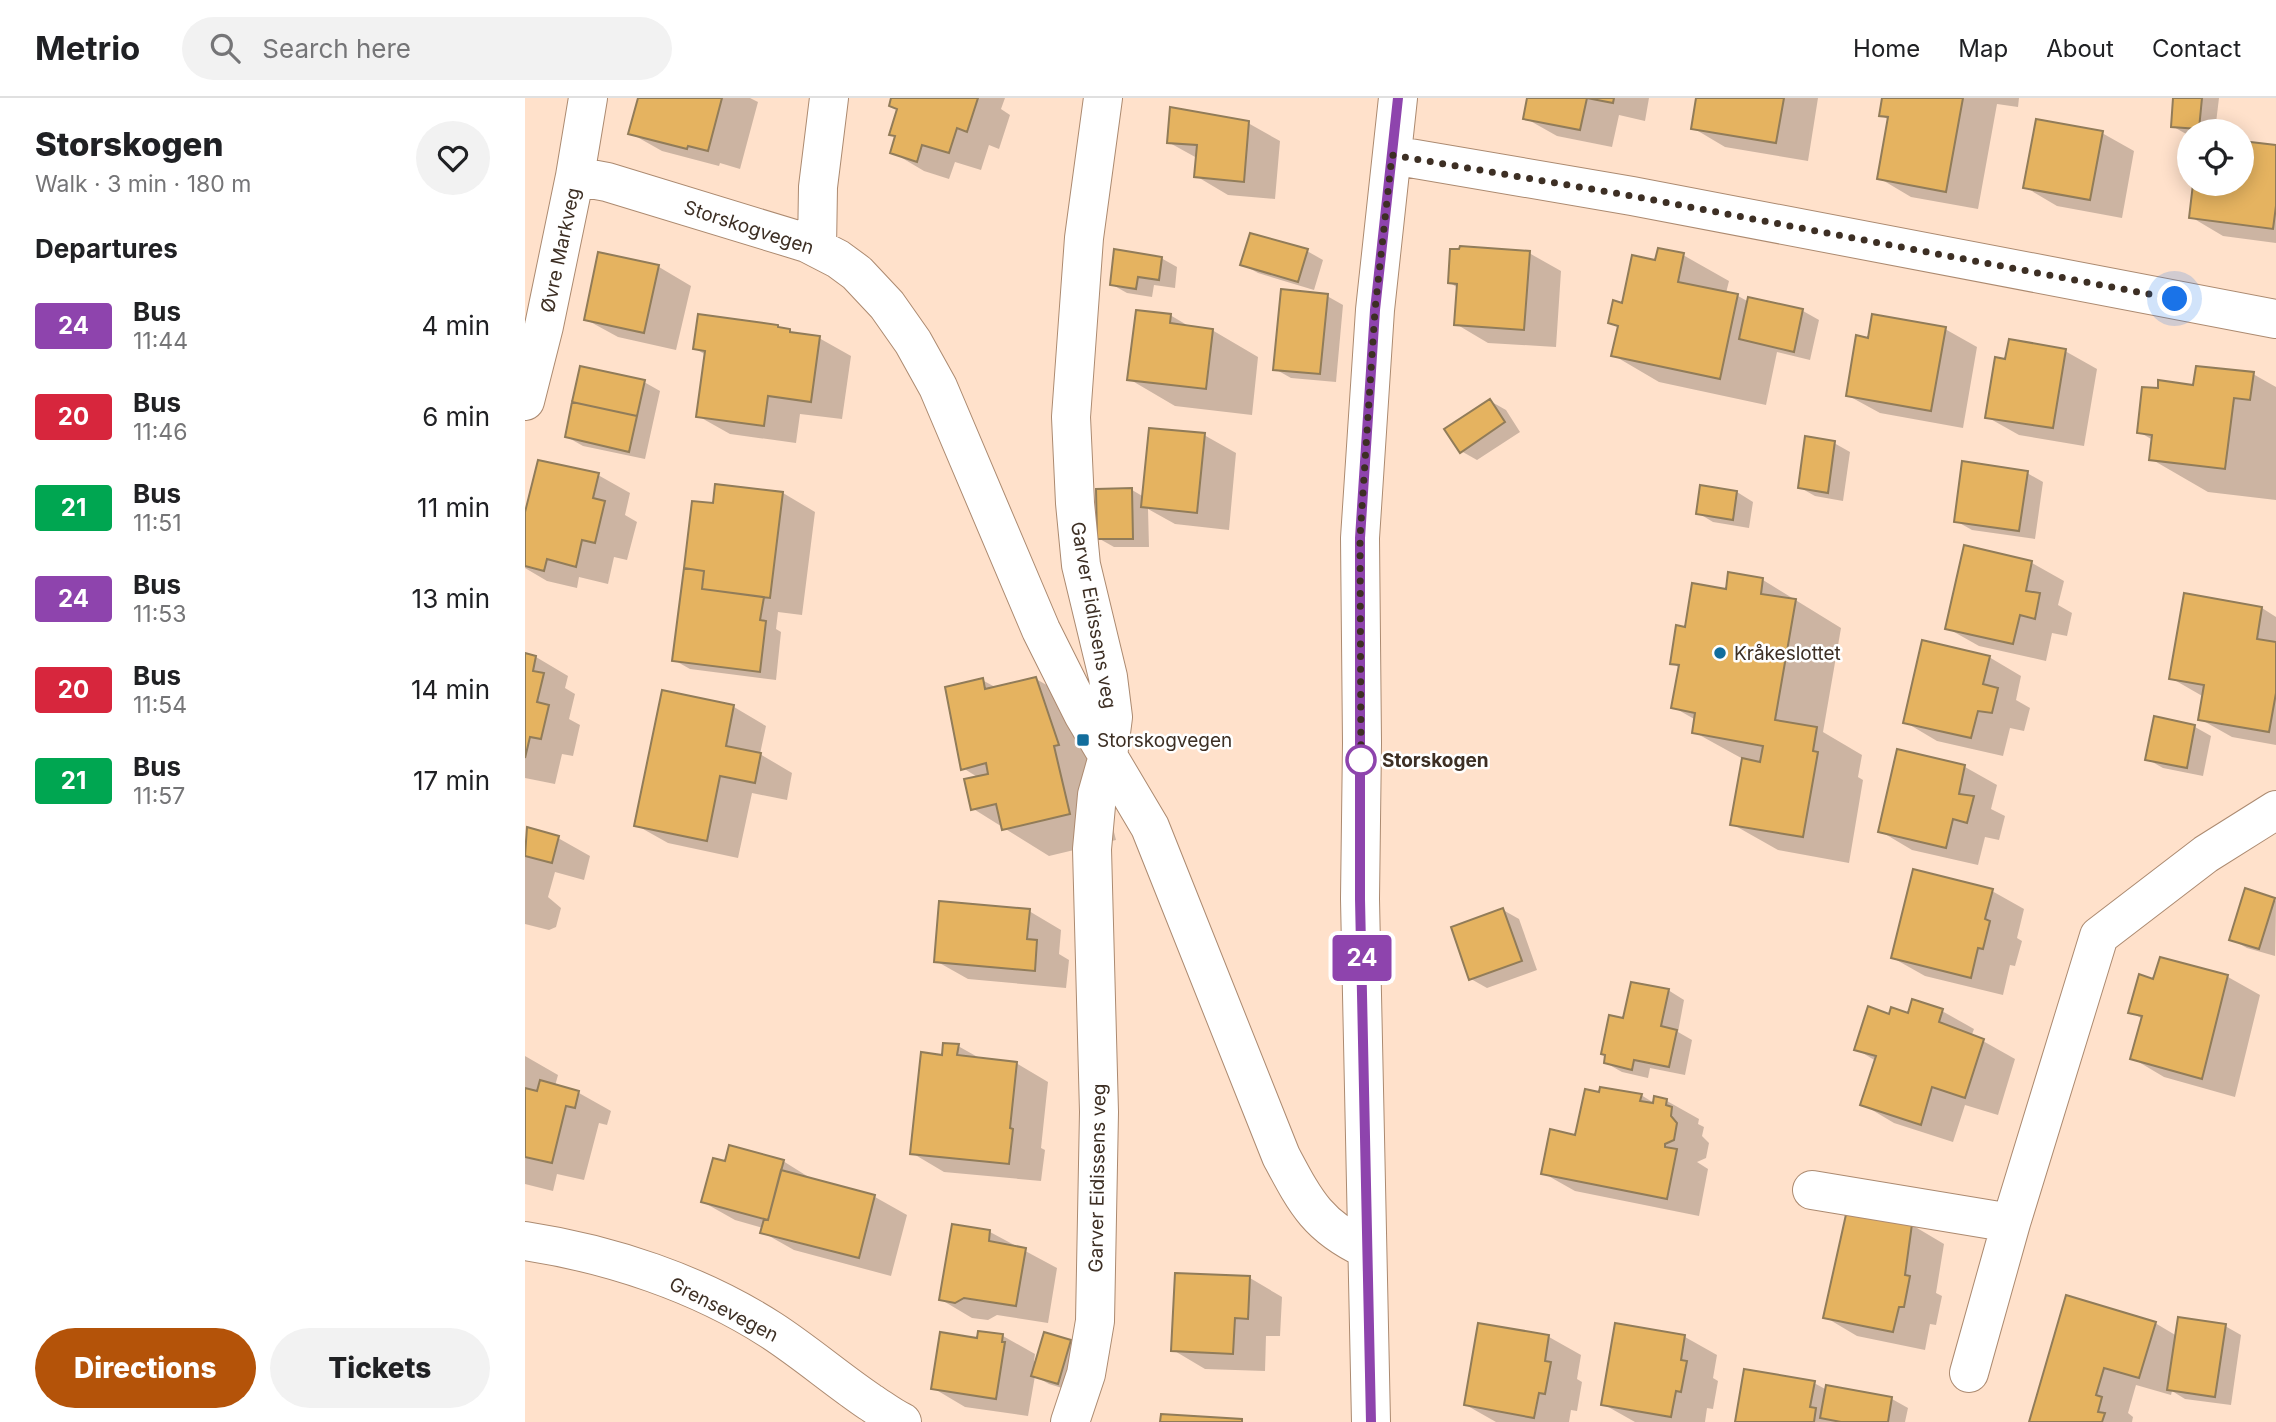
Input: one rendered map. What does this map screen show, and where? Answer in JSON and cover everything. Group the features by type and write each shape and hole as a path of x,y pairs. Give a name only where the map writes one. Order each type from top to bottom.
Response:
{"street":[{"name":"Øvre Markveg","path":"525,401 544,326 588,98"},
{"path":"817,248 818,187 829,98"},
{"name":"Garver Eidissens veg","path":"1070,1422 1086,1374 1095,1321 1099,1112 1093,849 1097,795 1108,756 1113,717 1108,677 1081,565 1071,417 1084,238 1103,98"},
{"path":"1371,1422 1360,899 1360,538 1375,310 1398,98"},
{"path":"1392,155 1632,196 2276,318"},
{"name":"Storskogvegen","path":"575,176 618,185 817,248 838,259 857,274 887,305 932,376 1041,630 1083,714 1150,827 1280,1156 1305,1202 1333,1231 1366,1249"},
{"path":"1969,1373 2011,1223 2099,936 2206,854 2276,810"},
{"path":"1812,1190 2011,1223"},
{"name":"Grensevegen","path":"525,1241 581,1252 627,1265 692,1289 771,1330 857,1393 902,1422"}],"building":[{"path":"638,98 722,98 708,151 688,146 687,149 628,134"},
{"path":"891,98 978,98 967,132 957,128 949,153 922,145 917,162 890,153 895,136 889,135 897,109 889,106"},
{"path":"1527,98 1587,98 1580,130 1523,119"},
{"path":"1587,98 1614,98 1613,103"},
{"path":"1696,98 1784,98 1776,143 1691,129"},
{"path":"1882,98 1963,98 1946,192 1877,179 1888,117 1879,116"},
{"path":"2173,98 2202,98 2200,119 2177,119 2177,127 2171,127"},
{"path":"1170,107 1249,121 1244,182 1194,177 1197,145 1167,143"},
{"path":"2036,119 2103,131 2090,200 2023,188"},
{"path":"2254,142 2276,145 2276,206 2273,229 2189,218 2192,196 2254,196"},
{"path":"1250,233 1308,249 1298,282 1240,265"},
{"path":"1460,246 1530,251 1524,330 1454,325 1457,284 1448,283 1450,249 1459,249"},
{"path":"1658,248 1684,253 1678,282 1738,294 1720,379 1611,356 1618,326 1608,323 1613,300 1622,303 1632,255 1655,260"},
{"path":"1114,249 1162,257 1159,280 1138,277 1136,289 1110,285"},
{"path":"598,252 659,265 644,333 584,320"},
{"path":"1281,289 1328,294 1320,374 1273,370"},
{"path":"1748,297 1803,309 1794,352 1739,339"},
{"path":"1136,310 1171,314 1170,323 1213,329 1206,389 1127,380"},
{"path":"698,314 778,325 790,329 790,332 820,336 811,402 768,396 764,426 696,417 705,351 693,349"},
{"path":"1872,314 1946,327 1931,411 1846,396 1856,335 1868,338"},
{"path":"2009,339 2066,349 2053,428 1985,418 1995,357 2005,359"},
{"path":"580,366 645,380 637,416 572,402"},
{"path":"2196,366 2254,372 2250,400 2234,398 2225,469 2149,460 2152,435 2137,433 2142,387 2158,388 2158,380 2193,385"},
{"path":"1490,399 1505,422 1460,453 1444,429"},
{"path":"572,402 637,416 629,452 565,437"},
{"path":"1149,428 1205,433 1197,513 1141,507"},
{"path":"1805,436 1835,441 1828,493 1798,488"},
{"path":"538,460 599,473 593,498 605,501 595,543 582,540 576,567 547,559 544,571 525,566 525,512"},
{"path":"1962,461 2028,471 2019,531 1954,522"},
{"path":"715,484 783,492 770,598 702,589 704,571 684,568 692,501 713,503"},
{"path":"1700,485 1737,491 1733,520 1696,514"},
{"path":"1132,488 1133,539 1097,539 1096,489"},
{"path":"1964,545 2032,561 2026,591 2040,593 2035,619 2020,615 2013,644 1945,629"},
{"path":"684,568 704,571 702,589 764,597 760,620 766,621 760,672 672,661"},
{"path":"1728,572 1763,578 1761,594 1796,599 1775,720 1817,727 1813,751 1818,752 1803,837 1730,825 1742,758 1760,762 1763,746 1692,733 1695,713 1671,708 1679,665 1670,664 1676,625 1685,627 1692,583 1726,589"},
{"path":"2184,593 2262,607 2257,639 2276,642 2276,693 2269,732 2198,720 2204,685 2169,679"},
{"path":"1922,640 1990,656 1983,684 1998,688 1992,713 1978,711 1971,738 1903,723"},
{"path":"525,653 536,656 533,671 544,673 537,702 549,705 541,739 530,737 525,758"},
{"path":"1036,677 1059,745 1054,746 1070,814 1002,830 996,804 971,810 964,779 988,774 986,763 961,770 945,687 983,678 985,689"},
{"path":"662,690 734,705 726,746 761,753 755,783 720,776 707,841 634,826"},
{"path":"2154,716 2195,725 2187,768 2145,760"},
{"path":"1897,749 1965,765 1959,794 1974,796 1967,823 1953,819 1946,848 1878,832"},
{"path":"527,827 559,836 552,863 525,856"},
{"path":"1913,869 1993,889 1985,919 1990,921 1983,949 1978,948 1971,978 1891,958"},
{"path":"2245,888 2275,898 2259,949 2229,940"},
{"path":"939,901 1030,909 1027,939 1037,940 1035,971 934,962"},
{"path":"1503,908 1522,961 1469,980 1451,927"},
{"path":"2160,957 2228,975 2202,1079 2130,1059 2142,1016 2128,1013 2139,974 2153,979"},
{"path":"1631,982 1669,989 1661,1026 1677,1030 1669,1067 1634,1060 1632,1070 1604,1063 1605,1055 1601,1054 1609,1015 1623,1018"},
{"path":"1912,999 1943,1009 1939,1022 1984,1039 1965,1098 1932,1087 1921,1125 1860,1105 1876,1056 1854,1050 1868,1006 1889,1014 1891,1007 1908,1013"},
{"path":"943,1043 959,1044 957,1055 1017,1062 1009,1164 910,1154 921,1052 942,1055"},
{"path":"540,1080 579,1091 575,1108 566,1106 552,1163 525,1157 525,1088 537,1091"},
{"path":"1600,1087 1642,1094 1640,1101 1653,1103 1654,1096 1667,1099 1666,1105 1672,1107 1671,1116 1677,1123 1674,1140 1665,1144 1665,1147 1677,1149 1667,1199 1541,1174 1550,1129 1575,1135 1585,1089 1599,1092"},
{"path":"729,1145 784,1160 768,1220 701,1202 713,1158 725,1161"},
{"path":"781,1170 875,1195 859,1258 760,1233 764,1219 768,1220"},
{"path":"1847,1210 1912,1224 1905,1275 1910,1276 1904,1307 1899,1307 1893,1332 1823,1318"},
{"path":"952,1224 990,1230 989,1241 1026,1248 1016,1306 964,1298 955,1303 939,1300"},
{"path":"1175,1273 1250,1276 1248,1319 1235,1318 1233,1354 1171,1351"},
{"path":"2066,1295 2156,1322 2139,1378 2104,1368 2096,1395 2102,1397 2098,1412 2105,1413 2102,1422 2029,1422"},
{"path":"2178,1317 2226,1324 2215,1397 2167,1390"},
{"path":"1478,1323 1549,1335 1545,1361 1551,1362 1545,1394 1539,1393 1534,1418 1464,1405"},
{"path":"1615,1323 1685,1335 1681,1360 1687,1361 1681,1392 1676,1391 1671,1417 1601,1405"},
{"path":"978,1331 1003,1334 1002,1342 1005,1342 996,1399 931,1389 940,1332 977,1338"},
{"path":"1044,1332 1071,1340 1058,1384 1031,1376"},
{"path":"1744,1369 1815,1381 1810,1407 1816,1408 1814,1422 1735,1422"},
{"path":"1826,1385 1892,1397 1888,1422 1841,1422 1820,1418"},
{"path":"1161,1414 1242,1419 1242,1422 1160,1422"}],"bus line":[{"name":"24","path":"1371,1422 1360,899 1360,538 1375,310 1398,98"}],"place":[{"name":"Kråkeslottet","path":"1720,653"},
{"name":"Storskogvegen","path":"1083,740"},
{"name":"Storskogen","path":"1361,760"}],"route":[{"path":"1361,760 1361,765 1360,538 1375,310 1392,155 1632,196 2175,299"}]}
